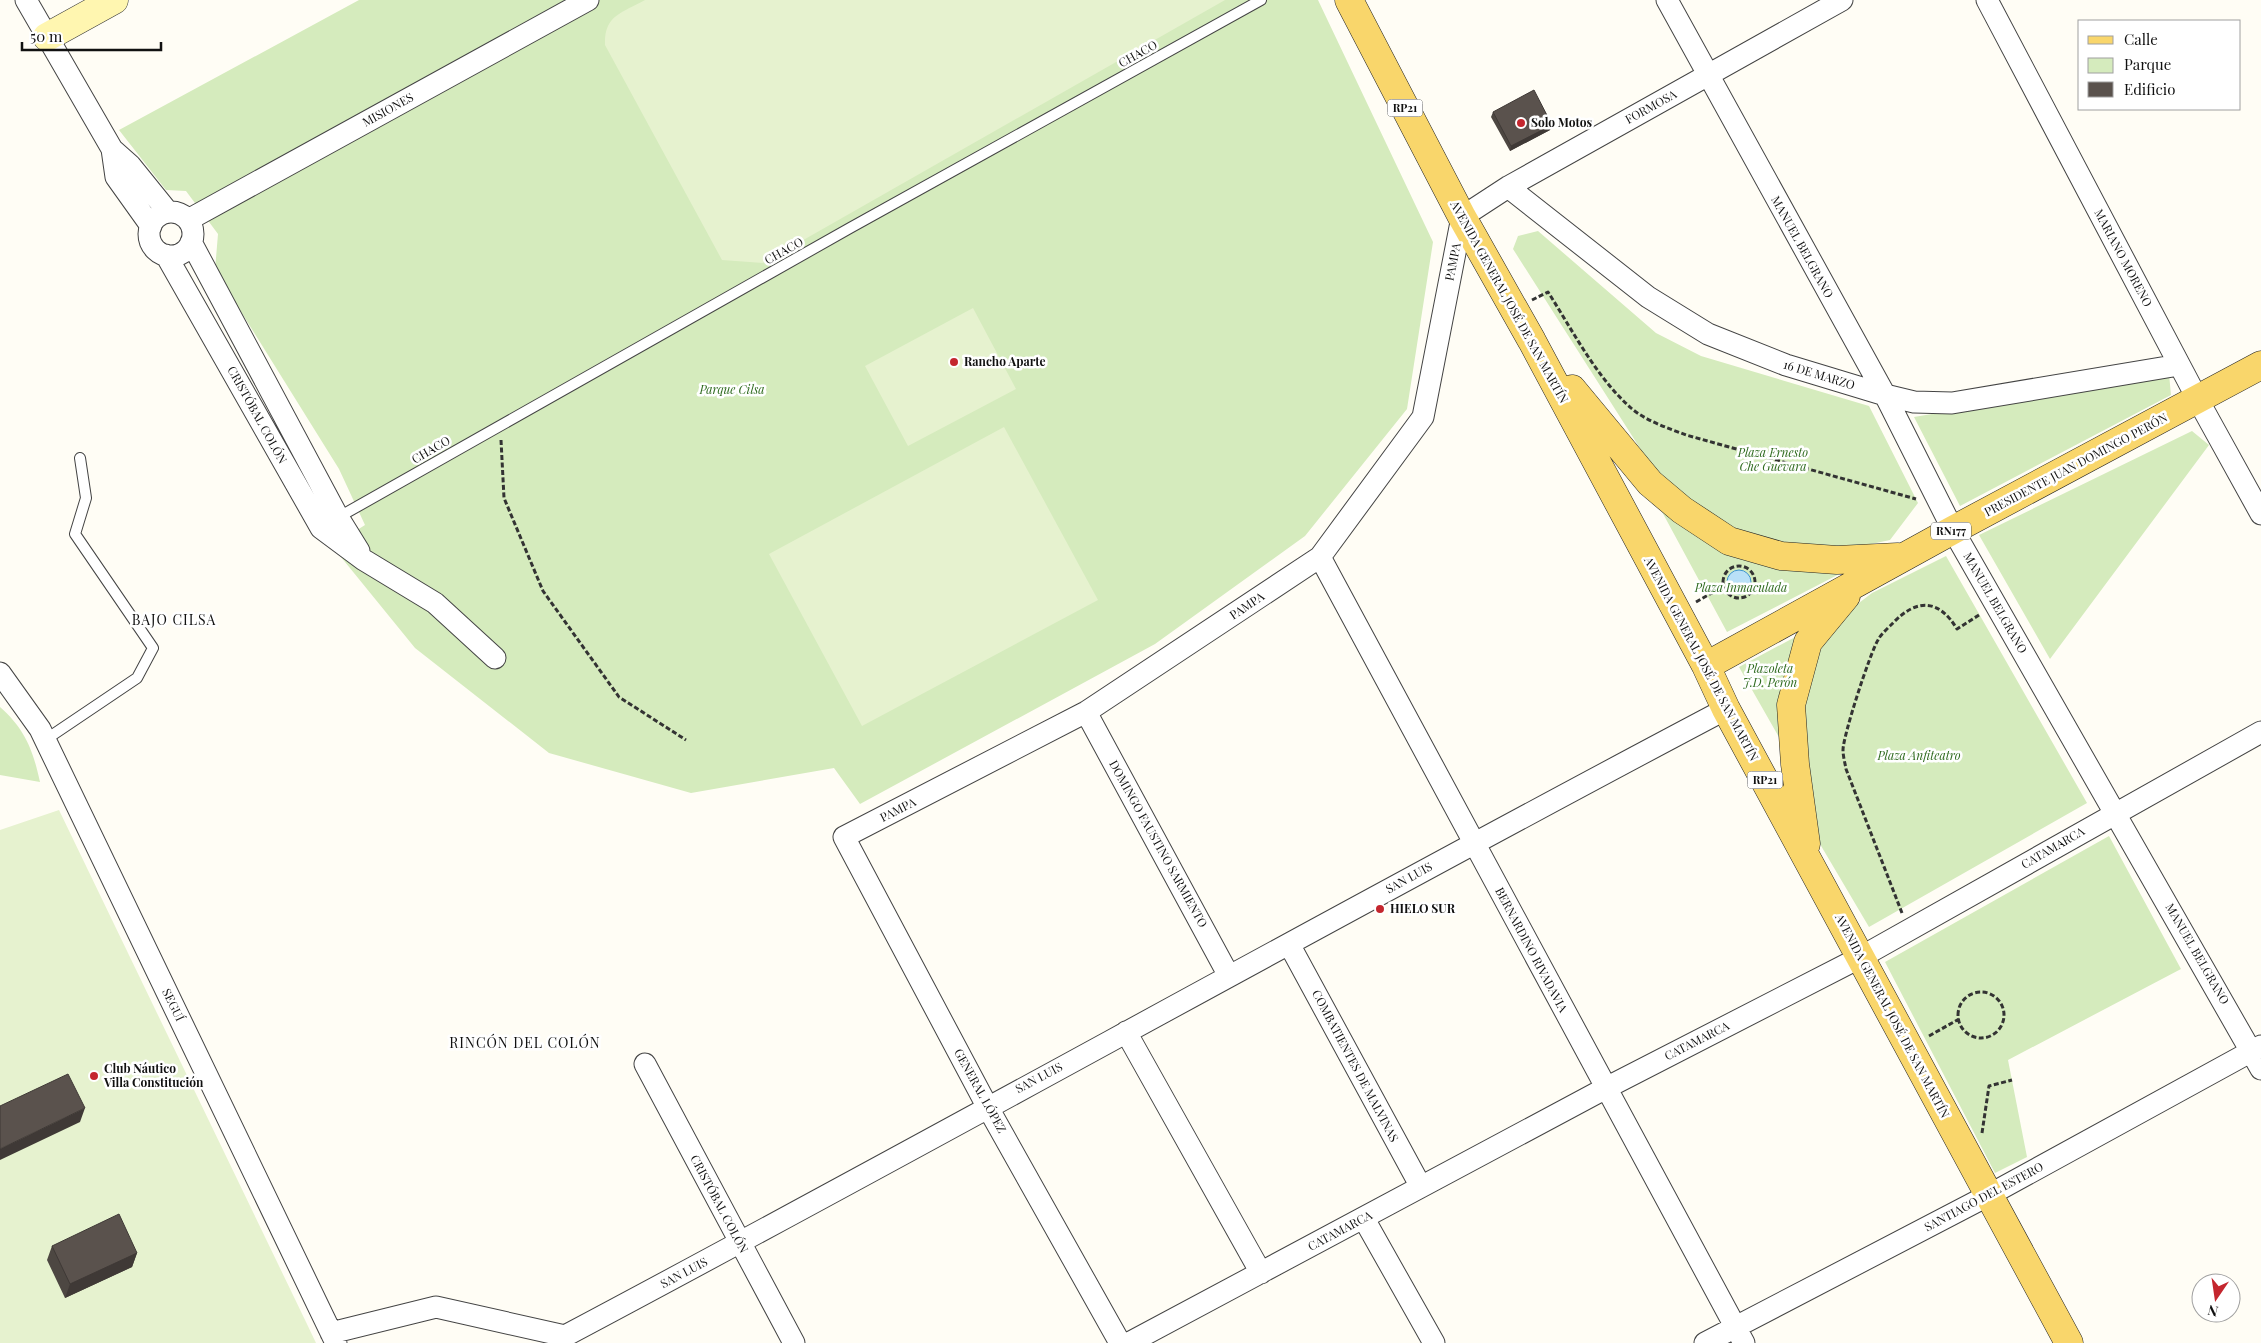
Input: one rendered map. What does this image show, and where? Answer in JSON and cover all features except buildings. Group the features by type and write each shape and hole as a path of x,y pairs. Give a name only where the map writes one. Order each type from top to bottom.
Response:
{"main road":[{"path":"47,37 114,0"},
{"name":"AVENIDA GENERAL JOSÉ DE SAN MARTÍN","path":"1349,0 1462,217 1532,342 1706,666 1726,709 2069,1343"},
{"path":"1532,342 1650,483 1682,510 1729,541 1781,556 1837,560 1907,556"},
{"name":"PRESIDENTE JUAN DOMINGO PERÓN","path":"1706,666 1953,530 2261,365"},
{"path":"1809,863 1795,764 1791,705 1808,642 1854,586"}],"street":[{"name":"CRISTÓBAL COLÓN","path":"26,0 112,149 130,165 168,212 175,212 188,220 193,235 191,242 330,523"},
{"name":"MISIONES","path":"188,220 588,0"},
{"name":"MANUEL BELGRANO","path":"1667,0 1884,395 1953,530 2258,1056"},
{"name":"FORMOSA","path":"1462,217 1508,187 1842,0"},
{"name":"MARIANO MORENO","path":"1987,0 2179,365 2261,514"},
{"name":"CRISTÓBAL COLÓN","path":"112,149 116,178 151,226 149,232 152,244 160,253 166,255 330,523 364,560 435,603 495,658"},
{"name":"16 DE MARZO","path":"1508,187 1648,297 1708,334 1786,365 1884,395 1914,402 1952,403 2179,365"},
{"path":"151,226 161,214 168,212"},
{"name":"PAMPA","path":"844,838 1086,712 1320,557 1423,417 1462,217"},
{"path":"166,255 181,253 191,242"},
{"name":"BERNARDINO RIVADAVIA","path":"1320,557 1739,1335"},
{"name":"SEGUÍ","path":"0,672 45,740 334,1338"},
{"name":"SAN LUIS","path":"334,1338 436,1307 565,1336 739,1244 1473,842 1726,709"},
{"name":"DOMINGO FAUSTINO SARMIENTO","path":"1086,712 1229,976"},
{"name":"CATAMARCA","path":"1129,1343 1606,1088 1861,957 2261,732"},
{"name":"GENERAL LÓPEZ","path":"844,838 988,1106 1120,1343"},
{"name":"COMBATIENTES DE MALVINAS","path":"1289,944 1421,1187"},
{"path":"1126,1032 1261,1272"},
{"name":"SANTIAGO DEL ESTERO","path":"1705,1343 1739,1335 1989,1195 2258,1056"},
{"name":"CRISTÓBAL COLÓN","path":"645,1064 739,1244 794,1343"},
{"path":"1364,1219 1434,1343"}],"lane":[{"name":"CHACO","path":"330,523 500,425 1261,0"},
{"path":"45,740 137,678 153,648 75,534 86,498 80,458"}],"path":[{"path":"1514,309 1548,292 1608,383 1632,409 1658,424 1686,435 1941,506"},
{"path":"500,425 504,498 543,591 619,697 686,740"},
{"path":"1734,566 1745,566 1755,577 1752,592 1743,597 1732,596 1724,586 1725,573 1734,566"},
{"path":"1677,612 1724,586"},
{"path":"1909,930 1846,769 1843,750 1849,726 1878,640 1900,615 1917,605 1930,605 1950,617 1957,629 1995,603"},
{"path":"1978,992 1992,995 2003,1006 2003,1022 2000,1029 1986,1037 1979,1038 1966,1032 1959,1019 1960,1005 1971,994 1978,992"},
{"path":"1910,1046 1959,1019"},
{"path":"1976,1171 1989,1086 2012,1080"}],"green space":[{"name":"Parque Cilsa","path":"359,0 1318,0 1433,242 1407,409 1305,536 1155,644 860,804 834,768 691,793 549,753 415,648 332,546 365,525 339,469 215,270 218,234 186,191 166,190 119,130"},
{"path":"645,0 1225,0 763,263 722,260 605,45 605,35 611,21 622,12"},
{"name":"Plaza Ernesto Che Guevara","path":"1538,231 1656,333 1701,356 1869,406 1918,503 1890,540 1862,546 1828,549 1787,545 1747,536 1683,498 1650,464 1513,249 1518,236"},
{"path":"973,308 1016,389 908,446 865,366"},
{"path":"2169,374 2171,395 1960,506 1914,417"},
{"path":"1004,427 1098,600 862,726 769,554"},
{"path":"2192,431 2209,445 2050,659 1979,535"},
{"name":"Plaza Inmaculada","path":"1654,497 1687,525 1849,569 1727,632"},
{"name":"Plaza Anfiteatro","path":"1946,556 2087,803 1869,927 1804,817 1795,764 1808,642 1872,593"},
{"name":"Plazoleta J.D. Perón","path":"1812,628 1784,746 1739,667"},
{"path":"0,707 9,715 27,741 40,782 0,775"},
{"name":"Club Náutico Villa Constitución","path":"59,810 316,1343 0,1343 0,830"},
{"path":"2109,836 2181,969 2008,1060 2027,1157 1995,1173 1885,962"}],"water":[{"path":"1739,570 1744,571 1750,577 1750,587 1744,593 1739,594 1734,593 1728,587 1727,582 1728,577 1734,571"}],"place":[{"name":"Solo Motos","path":"1521,123"},
{"name":"Rancho Aparte","path":"954,362"},
{"name":"HIELO SUR","path":"1380,909"},
{"name":"Club Náutico Villa Constitución","path":"94,1076"}],"district":[{"name":"BAJO CILSA","path":"174,620"},
{"name":"RINCÓN DEL COLÓN","path":"525,1043"}]}
